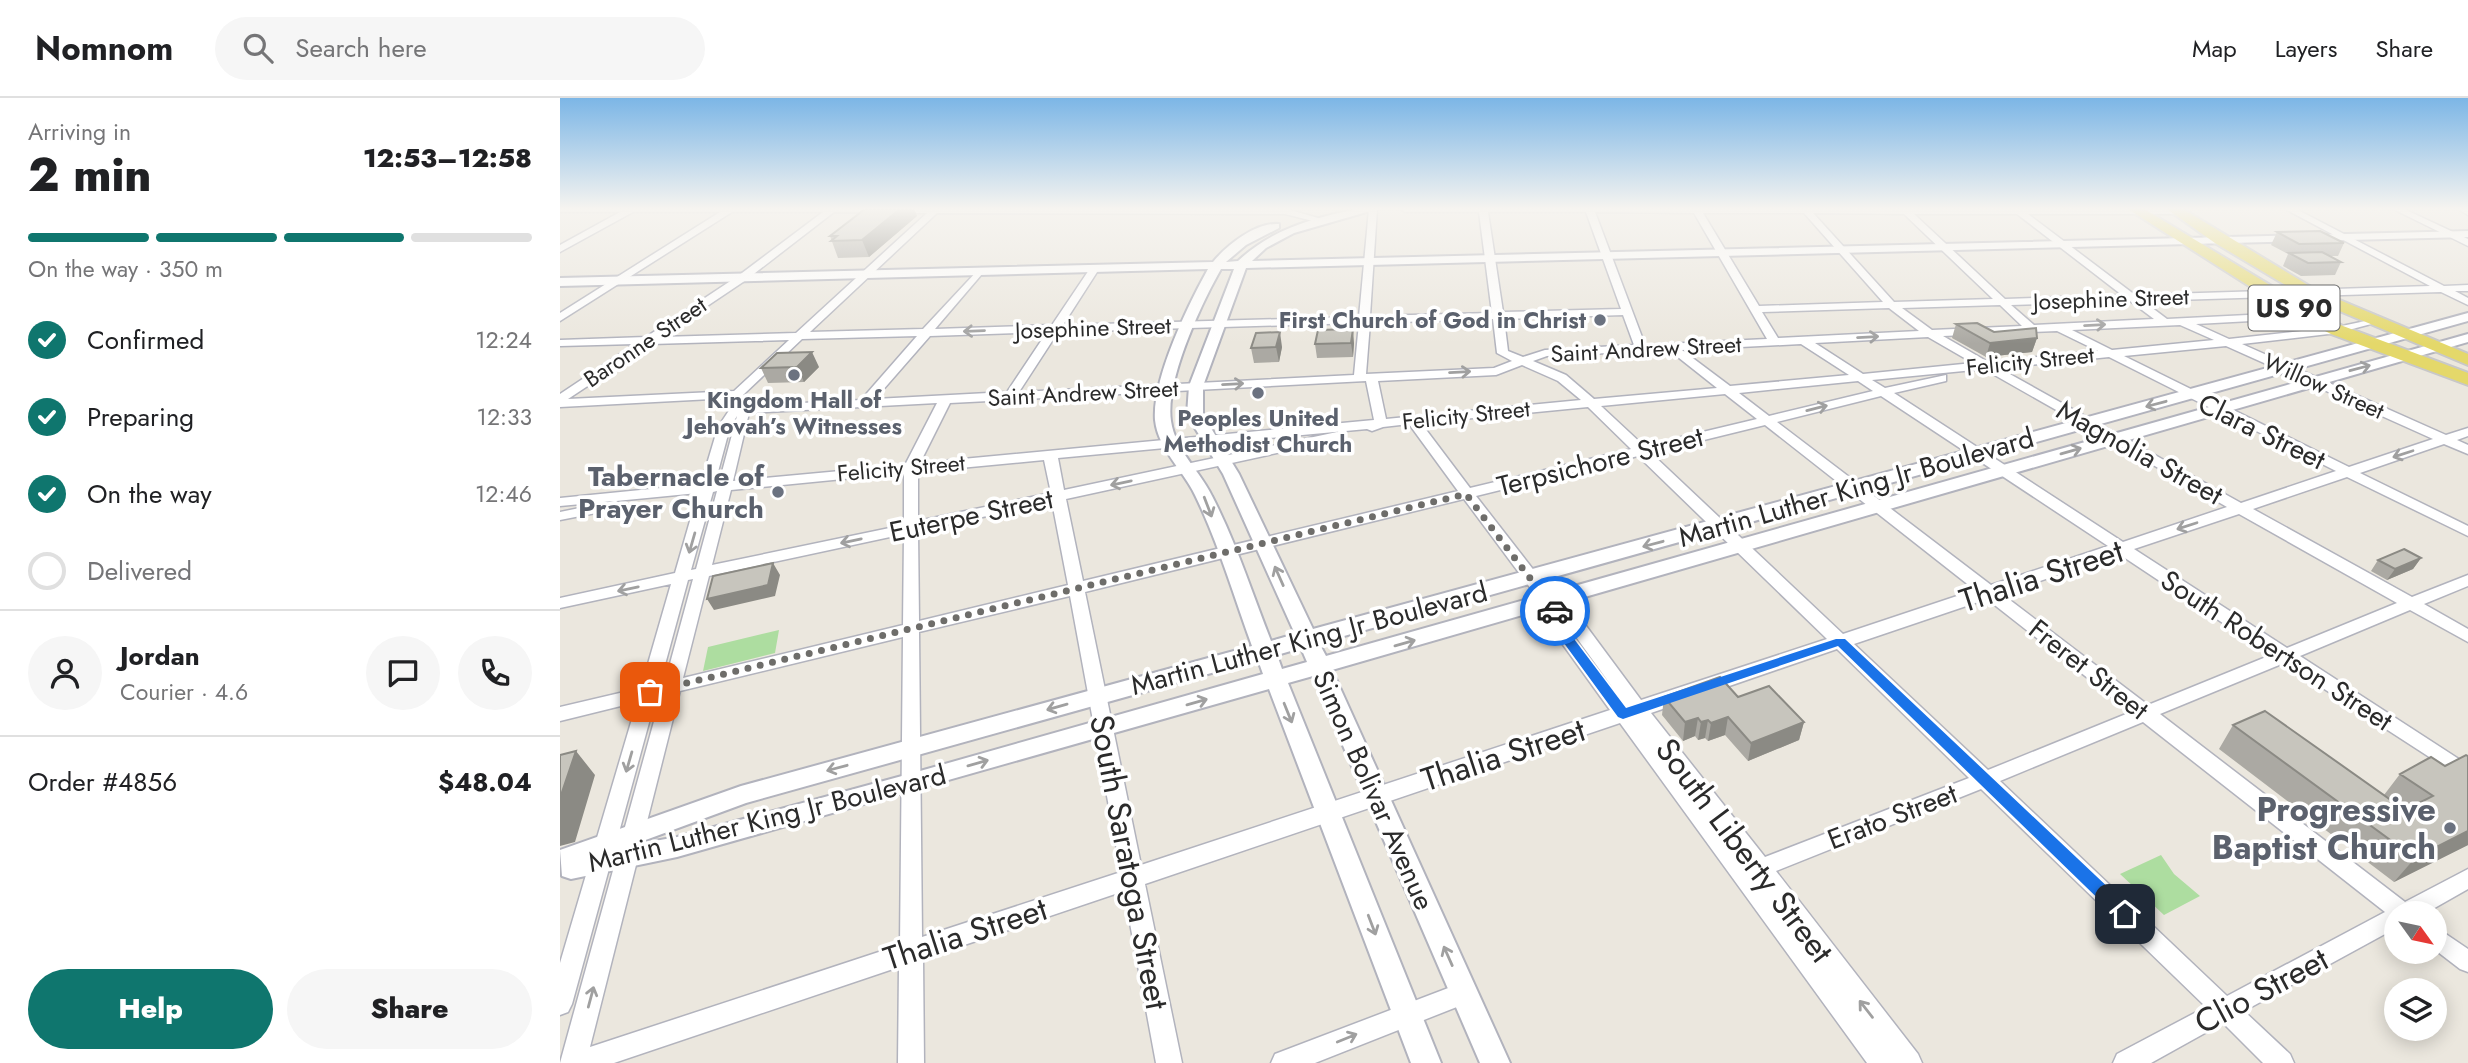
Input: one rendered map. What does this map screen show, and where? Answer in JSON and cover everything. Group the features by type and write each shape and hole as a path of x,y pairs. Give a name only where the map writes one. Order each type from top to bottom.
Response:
{"main road":[{"name":"US 90","path":"2206,254 2269,294 2337,330 2468,382"},
{"name":"US 90","path":"2244,254 2310,293 2468,360"}],"street":[{"path":"560,318 661,254"},
{"name":"Baronne Street","path":"560,401 774,254"},
{"path":"576,1063 703,572 724,426 736,402 797,336 888,254"},
{"name":"Simon Bolivar Avenue","path":"1227,254 1216,266 1189,325 1165,388 1162,418 1171,443 1204,496 1426,1063"},
{"name":"Simon Bolivar Avenue","path":"1254,254 1241,265 1218,324 1196,386 1195,415 1223,461 1265,543 1496,1063"},
{"path":"1370,254 1365,320 1366,377 1381,423"},
{"path":"1488,254 1500,349 1507,356 1562,378 1590,402 2281,1063"},
{"path":"560,282 1681,254"},
{"path":"1722,254 1775,342"},
{"name":"Magnolia Street","path":"1844,254 1891,305 1930,334 2468,636"},
{"path":"1951,254 2030,328"},
{"path":"2074,254 2162,321"},
{"path":"2374,254 2468,302"},
{"path":"1605,256 1641,348"},
{"path":"1010,397 1094,269"},
{"path":"864,404 979,272"},
{"name":"Josephine Street","path":"1755,309 2468,288"},
{"name":"Josephine Street","path":"560,342 1626,312"},
{"name":"Saint Andrew Street","path":"560,401 864,404 1010,397 1496,370 1545,353 2307,315"},
{"name":"Martin Luther King Jr Boulevard","path":"560,871 631,845 741,795 2468,317"},
{"name":"Willow Street","path":"2181,321 2468,450"},
{"name":"Felicity Street","path":"560,502 2227,342 2337,330 2371,321"},
{"name":"Clara Street","path":"2057,327 2468,532"},
{"name":"Martin Luther King Jr Boulevard","path":"631,845 720,835 913,782 1552,604 1877,505 2468,338"},
{"name":"South Robertson Street","path":"1805,341 2468,775"},
{"name":"Freret Street","path":"1672,347 2389,901"},
{"name":"Terpsichore Street","path":"560,714 1766,421 1985,365"},
{"path":"911,1063 911,467 945,400"},
{"name":"South Liberty Street","path":"1412,420 1552,604 1556,624 1631,712 1752,871 1909,1063"},
{"name":"Euterpe Street","path":"560,603 1188,469 1363,430 1381,423"},
{"name":"Thalia Street","path":"576,1063 2468,432"},
{"name":"South Saratoga Street","path":"1050,454 1169,1063"},
{"path":"560,516 717,486"},
{"path":"560,1004 682,577 717,486"},
{"name":"Erato Street","path":"1752,871 1984,780 2283,654 2468,580"},
{"name":"Martin Luther King Jr Boulevard","path":"560,861 602,854"},
{"name":"South Liberty Street","path":"1752,871 1882,1063"},
{"path":"2426,901 2468,878"},
{"name":"Clio Street","path":"2126,1063 2384,924"},
{"path":"2447,946 2468,962"},
{"path":"1284,1063 1464,993"}],"green space":[{"path":"779,630 775,653 703,671 708,647"},
{"path":"2161,855 2174,874 2200,896 2164,915 2120,874"}],"building":[{"path":"2291,254 2326,254 2341,262 2308,263"},
{"path":"1977,323 1994,332 2036,328 2037,338 1990,343 1956,324"},
{"path":"1353,329 1351,343 1315,344 1318,330"},
{"path":"1280,332 1276,347 1251,348 1256,333"},
{"path":"812,352 797,367 761,368 777,353"},
{"path":"2404,549 2421,558 2395,569 2378,560"},
{"path":"773,563 768,585 707,599 713,576"},
{"path":"1720,677 1738,697 1769,686 1804,722 1751,743 1728,717 1711,723 1708,720 1701,722 1698,718 1685,722 1664,697"},
{"path":"2265,711 2405,810 2433,796 2400,774 2431,757 2445,766 2468,756 2468,831 2415,858 2233,725"},
{"path":"576,751 560,798 560,755"}],"way so far":[{"path":"650,692 1466,494 1555,611"}],"place":[{"name":"First Church of God in Christ","path":"1600,320"},
{"name":"Kingdom Hall of Jehovah’s Witnesses","path":"794,375"},
{"name":"Peoples United Methodist Church","path":"1258,393"},
{"name":"Tabernacle of Prayer Church","path":"778,492"},
{"name":"Progressive Baptist Church","path":"2450,828"}],"route":[{"path":"1555,611 1556,624 1623,714 1840,641 2125,914"}]}
